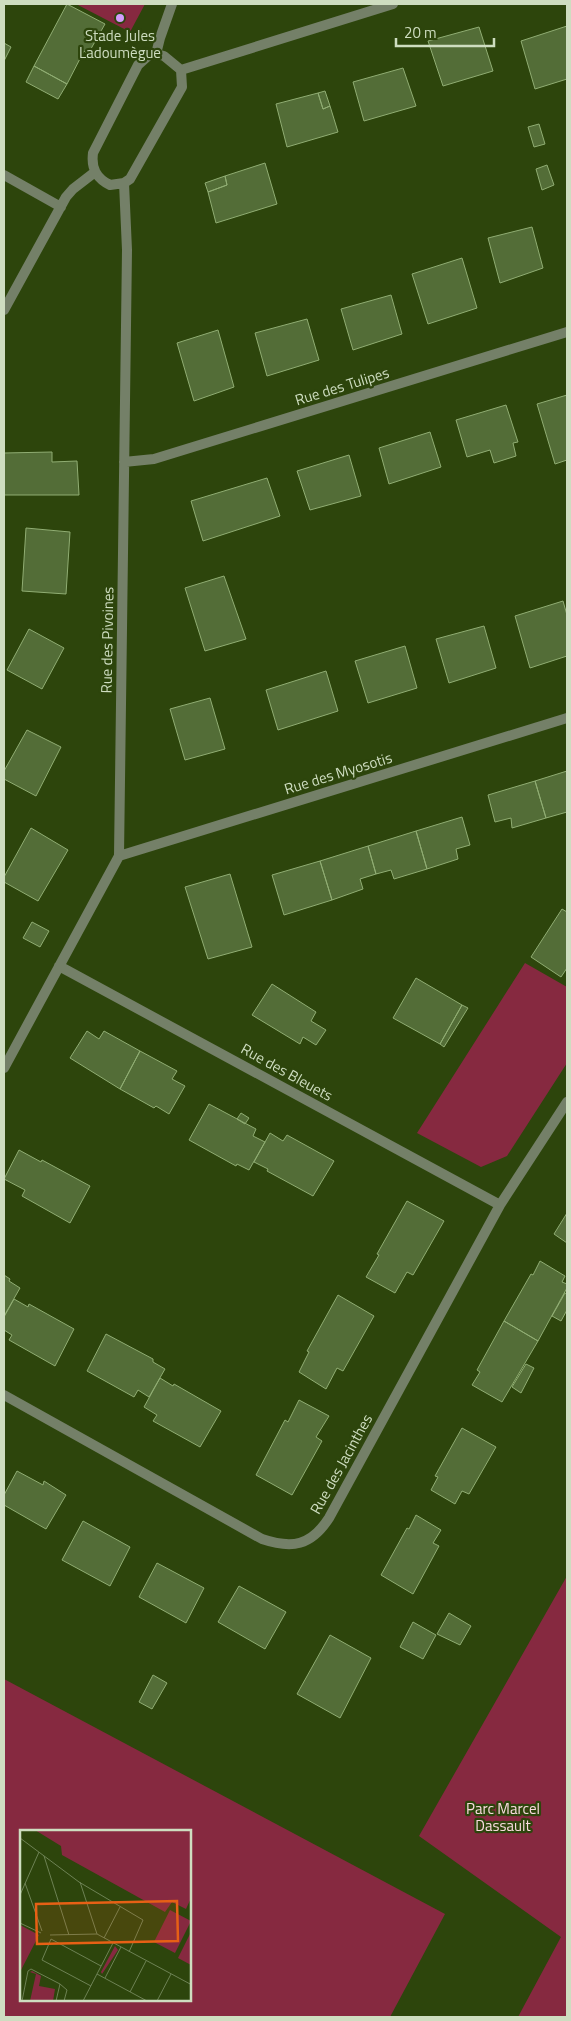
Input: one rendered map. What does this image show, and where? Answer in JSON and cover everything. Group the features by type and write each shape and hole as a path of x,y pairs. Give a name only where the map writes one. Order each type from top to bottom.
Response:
{"street":[{"path":"156,54 172,4"},
{"path":"181,70 394,4"},
{"path":"156,54 164,56 181,70 182,81 179,93 130,179 124,183 110,185 103,182 95,172 92,161 93,153 138,65 149,55 156,54"},
{"path":"4,310 61,207 73,189 95,172"},
{"path":"4,175 61,207"},
{"name":"Rue des Pivoines","path":"4,1068 118,856 127,250 124,183"},
{"name":"Rue des Tulipes","path":"124,462 154,459 567,332"},
{"name":"Rue des Myosotis","path":"118,856 567,718"},
{"name":"Rue des Bleuets","path":"59,966 500,1205"},
{"name":"Rue des Jacinthes","path":"4,1395 262,1538 288,1545 302,1542 320,1531 329,1518 500,1205 567,1102"}],"green space":[{"name":"Stade Jules Ladoumègue","path":"76,4 145,4 130,32"},
{"path":"525,963 567,987 567,1063 507,1156 481,1167 417,1133"},
{"name":"Parc Marcel Dassault","path":"567,1576 567,2017 518,2017 561,1937 419,1836"},
{"path":"4,1679 445,1914 390,2017 4,2017"}],"building":[{"path":"67,4 105,24 88,54 84,51 67,84 34,66"},
{"path":"567,26 567,79 535,89 521,41"},
{"path":"479,27 493,71 443,86 428,41"},
{"path":"4,43 11,47 4,61"},
{"path":"34,66 67,84 58,99 26,82"},
{"path":"403,68 416,106 364,121 353,82"},
{"path":"325,91 330,106 323,109 318,93"},
{"path":"318,93 323,109 330,106 338,132 287,147 276,104"},
{"path":"539,124 545,144 534,147 528,127"},
{"path":"265,163 277,204 216,223 208,192 227,185 225,176"},
{"path":"547,165 554,185 542,190 536,169"},
{"path":"225,176 227,185 208,192 205,183"},
{"path":"532,227 543,268 500,283 488,238"},
{"path":"462,258 477,308 428,324 412,274"},
{"path":"391,295 402,334 353,350 341,309"},
{"path":"307,319 319,360 267,376 255,333"},
{"path":"218,330 234,387 194,401 177,343"},
{"path":"567,395 567,460 555,464 537,404"},
{"path":"506,405 518,442 513,443 516,456 494,463 490,450 467,457 456,420"},
{"path":"430,432 441,467 389,484 379,448"},
{"path":"52,452 52,462 77,461 79,495 4,495 4,453"},
{"path":"349,455 361,496 310,510 297,471"},
{"path":"267,478 280,516 203,541 191,501"},
{"path":"26,528 70,532 66,594 22,591"},
{"path":"224,576 246,639 205,651 185,588"},
{"path":"563,601 567,615 567,656 530,668 515,616"},
{"path":"484,626 496,668 449,683 436,639"},
{"path":"29,629 64,648 42,689 7,670"},
{"path":"405,646 417,688 368,703 355,661"},
{"path":"326,671 338,711 278,730 266,690"},
{"path":"210,698 225,749 185,760 170,709"},
{"path":"27,730 61,747 36,796 4,779 4,771"},
{"path":"567,771 567,812 546,818 535,781"},
{"path":"535,781 546,818 512,828 511,818 495,822 488,795"},
{"path":"462,817 470,845 456,849 458,859 427,869 416,831"},
{"path":"31,828 68,850 38,901 4,882 4,877"},
{"path":"416,831 427,869 394,879 391,870 376,874 368,846"},
{"path":"368,846 376,874 360,879 363,889 332,900 320,861"},
{"path":"320,861 332,900 284,915 272,875"},
{"path":"230,874 252,947 208,959 185,887"},
{"path":"562,909 567,912 567,968 561,977 531,957"},
{"path":"32,922 49,931 40,947 23,938"},
{"path":"416,978 462,1005 440,1044 393,1018"},
{"path":"272,984 316,1012 311,1021 326,1030 316,1045 303,1037 300,1044 252,1015"},
{"path":"462,1005 468,1008 444,1047 440,1044"},
{"path":"87,1031 99,1039 104,1031 140,1051 120,1089 70,1058"},
{"path":"140,1051 177,1071 172,1079 185,1086 169,1114 120,1089"},
{"path":"209,1104 256,1129 253,1136 265,1142 249,1170 237,1164 236,1166 189,1140"},
{"path":"241,1113 249,1118 245,1124 237,1119"},
{"path":"270,1133 283,1141 287,1135 334,1161 313,1196 254,1162"},
{"path":"19,1150 90,1186 70,1223 22,1196 25,1190 4,1179"},
{"path":"407,1201 444,1221 413,1275 407,1272 395,1293 366,1277"},
{"path":"567,1213 567,1243 554,1234"},
{"path":"540,1261 565,1276 562,1282 567,1284 567,1288 538,1341 504,1321"},
{"path":"4,1275 10,1279 9,1281 20,1288 4,1316"},
{"path":"565,1293 567,1294 567,1310 561,1321 552,1316"},
{"path":"338,1295 374,1316 343,1371 337,1368 326,1389 299,1372 309,1352 307,1351"},
{"path":"14,1299 28,1307 29,1304 74,1329 55,1366 9,1340 12,1335 4,1330 4,1317"},
{"path":"504,1321 538,1341 502,1402 472,1385 480,1372 477,1370"},
{"path":"106,1334 153,1359 153,1362 165,1369 149,1397 138,1390 134,1397 87,1371"},
{"path":"526,1364 534,1368 521,1393 512,1387"},
{"path":"160,1378 221,1411 200,1447 153,1421 157,1415 144,1407"},
{"path":"299,1400 329,1416 316,1437 322,1441 292,1495 256,1475 285,1420 288,1422"},
{"path":"462,1428 496,1447 469,1494 462,1491 455,1504 431,1490 438,1477 435,1476"},
{"path":"17,1471 43,1485 44,1481 66,1495 46,1529 4,1505 4,1495"},
{"path":"416,1515 441,1530 433,1543 439,1546 413,1594 381,1575"},
{"path":"83,1521 130,1547 110,1586 62,1560"},
{"path":"157,1563 204,1588 186,1623 139,1597"},
{"path":"239,1586 286,1612 265,1649 218,1622"},
{"path":"449,1613 471,1626 460,1645 437,1634"},
{"path":"413,1622 436,1635 423,1659 400,1647"},
{"path":"330,1635 371,1658 340,1718 297,1694"},
{"path":"153,1675 167,1683 152,1709 139,1702"}],"place":[{"name":"Stade Jules Ladoumègue","path":"120,18"}]}
